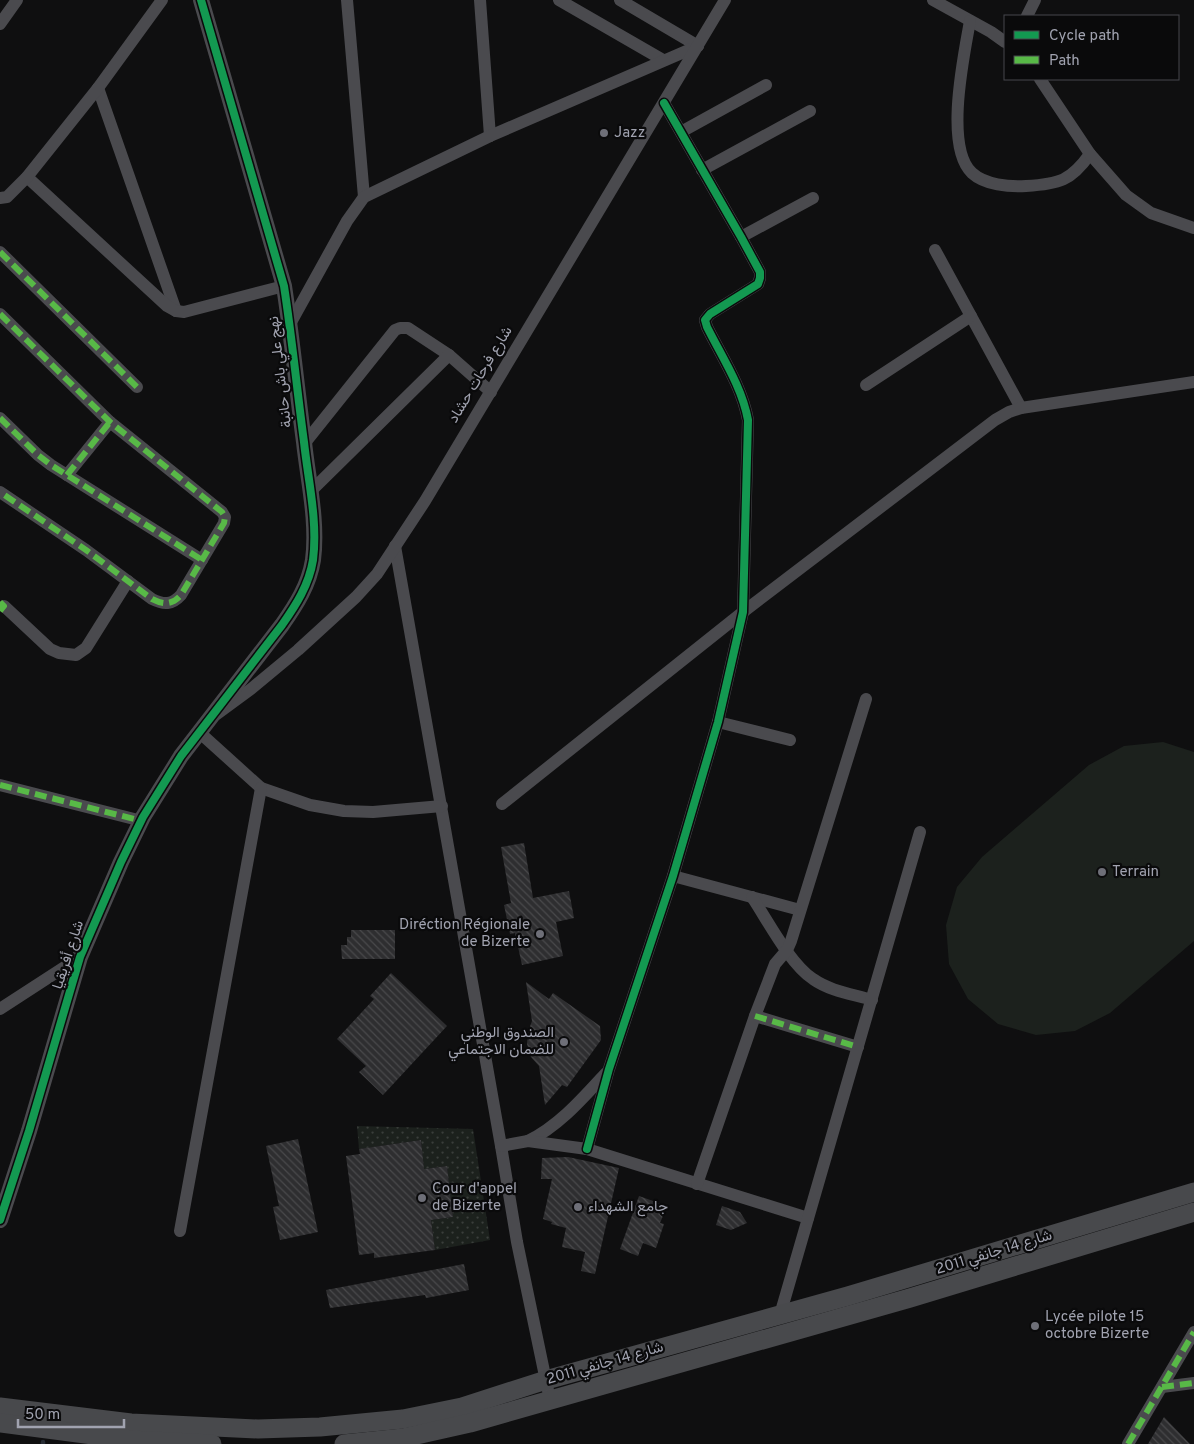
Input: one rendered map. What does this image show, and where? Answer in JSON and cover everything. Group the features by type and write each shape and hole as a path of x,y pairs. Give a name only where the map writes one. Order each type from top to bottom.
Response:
{"main road":[{"name":"شارع 14 جانفي 2011","path":"0,1407 131,1423 258,1429 320,1427 412,1417 462,1407 546,1380 848,1296 1194,1192"},
{"name":"شارع 14 جانفي 2011","path":"344,1444 403,1438 470,1423 910,1298 1194,1212"},
{"path":"0,1423 131,1440 212,1444"}],"street":[{"path":"0,24 17,0"},
{"path":"0,198 7,197 27,177 98,88 162,0"},
{"name":"نهج علي باش حانبة","path":"201,0 284,286 311,491 314,541 308,582 297,603 204,726"},
{"path":"347,0 364,197"},
{"path":"480,0 490,136"},
{"path":"559,0 663,60"},
{"path":"620,0 698,46"},
{"name":"شارع فرحات حشاد","path":"204,726 331,621 377,574 425,501 725,0"},
{"path":"933,0 1004,41"},
{"path":"1028,15 1035,0"},
{"path":"970,21 957,106 962,156 971,172 983,180 996,184 1025,186 1047,184 1061,181 1079,170 1090,154"},
{"path":"290,324 348,221 364,197 490,136 698,46"},
{"path":"1041,80 1090,154 1126,195 1151,213 1194,228"},
{"path":"681,132 766,85"},
{"path":"98,88 176,312"},
{"path":"587,1149 609,1069 674,876 718,722 744,612 748,420 746,406 740,392 705,320 710,314 758,284 760,272 742,237 664,103"},
{"path":"702,170 810,111"},
{"path":"27,177 167,306 176,312 184,312 284,286"},
{"path":"742,237 813,198"},
{"path":"935,250 1021,408"},
{"path":"0,252 137,387"},
{"path":"0,314 110,422 222,512 225,517 224,523 181,595 169,604 162,604 152,599 0,492"},
{"path":"866,385 971,316"},
{"path":"304,444 395,330 400,328 408,328 449,355 491,392"},
{"path":"311,491 449,355"},
{"path":"502,804 744,612 995,420 1021,408 1194,382"},
{"path":"0,418 38,455 202,560"},
{"path":"67,475 110,422"},
{"path":"395,546 517,1242 550,1400"},
{"path":"1,606 50,649 59,653 76,655 86,648 128,581"},
{"path":"697,1184 775,964 787,950 866,699"},
{"path":"718,722 790,740"},
{"path":"204,726 261,788 310,805 344,811 373,812 442,806"},
{"name":"شارع أفريقيا","path":"0,1220 5,1191 69,1000 80,957 120,862 142,821 181,756 204,726"},
{"path":"0,785 142,821"},
{"path":"180,1231 261,788"},
{"path":"780,1315 920,832"},
{"path":"674,876 800,910"},
{"path":"752,898 800,968 813,979 832,989 872,1000"},
{"path":"0,1009 80,957"},
{"path":"755,1016 858,1047"},
{"path":"528,1142 550,1128 584,1097 609,1069"},
{"path":"501,1146 528,1142 587,1149 808,1218"},
{"path":"1128,1444 1194,1332"},
{"path":"1162,1387 1194,1383"}],"shaded area":[{"path":"1163,742 1194,752 1194,941 1110,1013 1075,1031 1036,1035 998,1024 968,999 949,964 946,925 957,887 982,857 1089,765 1124,746"},
{"path":"357,1126 473,1129 490,1240 435,1250 431,1220 453,1217 447,1166 424,1169 421,1140 359,1149"}],"building":[{"path":"524,843 533,898 569,891 574,918 556,922 563,956 522,965 515,933 510,934 504,905 511,903 501,847"},
{"path":"351,930 395,930 395,959 342,959 341,945 347,945 347,937 351,937"},
{"path":"391,973 447,1026 383,1095 359,1072 366,1066 337,1039 374,999 370,996"},
{"name":"الصندوق الوطني للضمان الاجتماعي","path":"526,982 549,999 553,993 600,1026 601,1040 567,1087 562,1085 545,1105 539,1066 531,1057 527,1044 528,1032 532,1021"},
{"path":"298,1139 318,1232 280,1240 273,1207 279,1206 266,1146"},
{"name":"Cour d'appel de Bizerte","path":"421,1140 424,1169 447,1166 453,1217 431,1220 435,1250 374,1258 374,1253 359,1255 346,1156 360,1154 359,1149"},
{"name":"جامع الشهداء","path":"568,1157 619,1168 595,1274 581,1271 585,1252 562,1247 566,1228 551,1224 552,1222 543,1219 552,1179 541,1179 542,1158"},
{"path":"639,1196 667,1206 660,1223 664,1224 656,1248 643,1243 638,1256 620,1249"},
{"path":"722,1206 740,1212 747,1223 731,1230 716,1225"},
{"path":"464,1264 469,1290 426,1298 425,1295 330,1308 326,1290"},
{"path":"1164,1417 1190,1444 1148,1444"}],"marked path":[{"path":"0,252 137,387"},
{"path":"0,314 110,422 222,512 225,517 224,523 181,595 174,601 164,603 152,599 86,550 0,492"},
{"path":"0,418 51,465 202,560"},
{"path":"67,475 110,422"},
{"path":"0,602 4,606 0,611"},
{"path":"0,785 142,821"},
{"path":"755,1016 858,1047"},
{"path":"1128,1444 1194,1332"},
{"path":"1162,1387 1194,1383"}],"cycle path":[{"path":"0,1220 29,1131 80,957 121,862 143,817 181,756 292,610 305,586 313,560 314,530 312,501 284,286 201,0"},
{"path":"587,1149 609,1069 673,876 718,722 743,612 748,420 736,384 705,320 710,314 758,284 760,272 664,103"}],"place":[{"name":"Jazz","path":"604,133"},
{"name":"Terrain","path":"1102,872"},
{"name":"Diréction Régionale de Bizerte","path":"540,934"},
{"name":"الصندوق الوطني للضمان الاجتماعي","path":"564,1042"},
{"name":"Cour d'appel de Bizerte","path":"422,1198"},
{"name":"جامع الشهداء","path":"578,1207"},
{"name":"Lycée pilote 15 octobre Bizerte","path":"1035,1326"}]}
